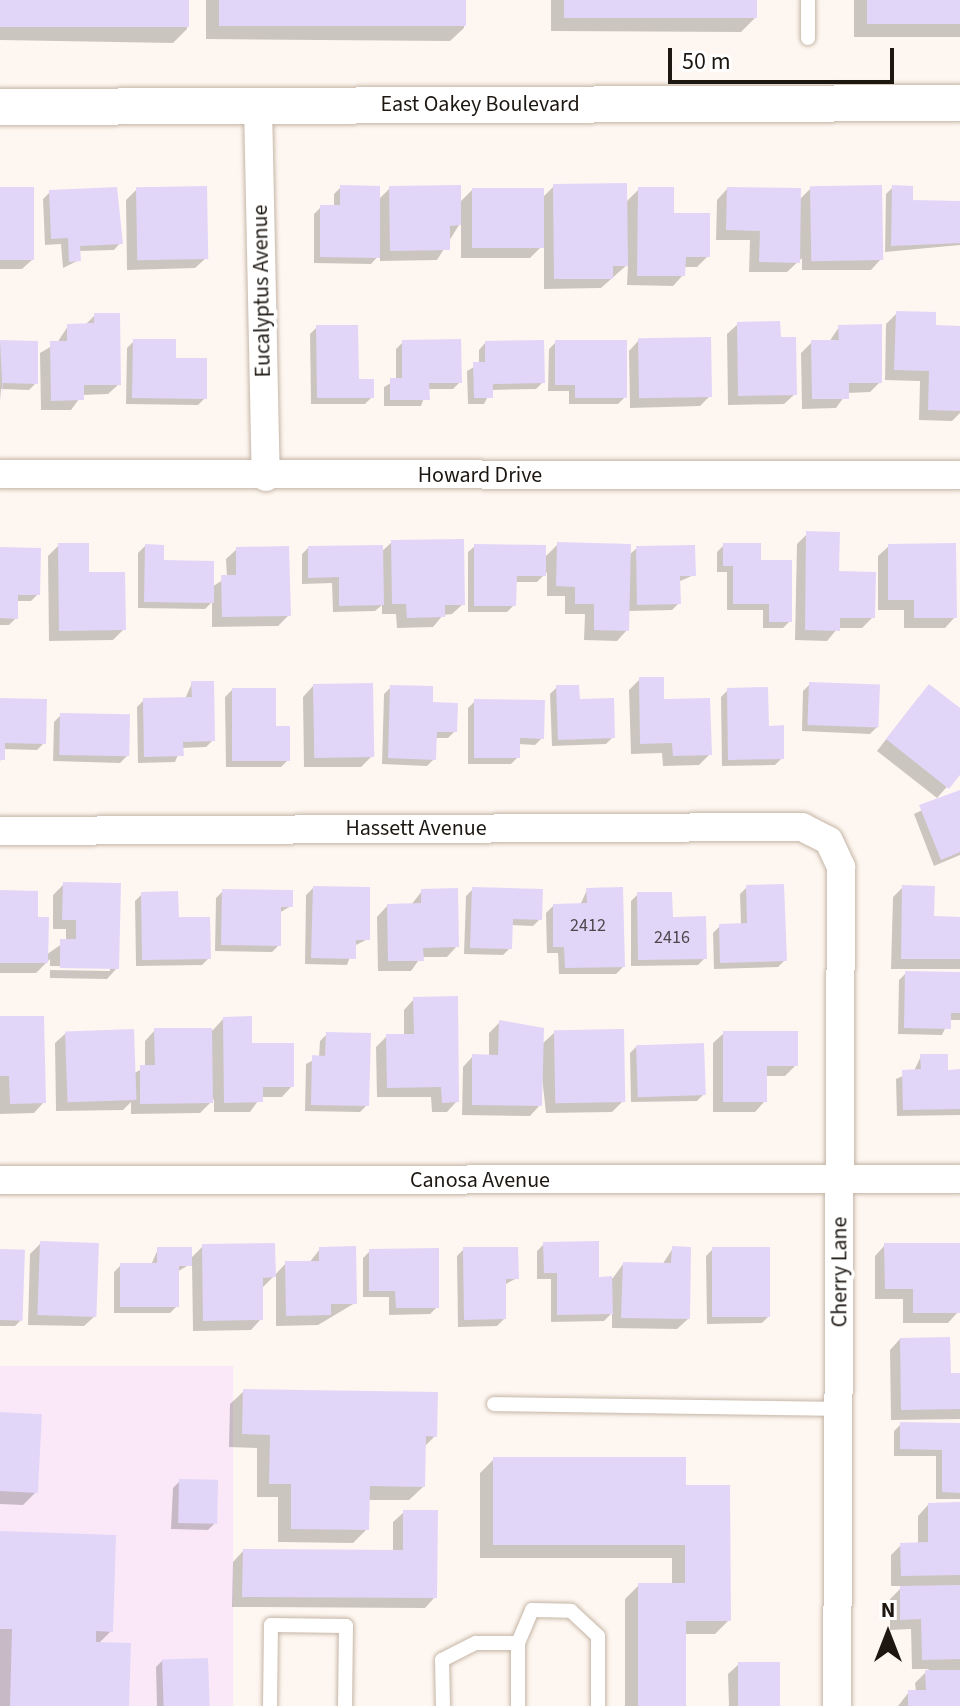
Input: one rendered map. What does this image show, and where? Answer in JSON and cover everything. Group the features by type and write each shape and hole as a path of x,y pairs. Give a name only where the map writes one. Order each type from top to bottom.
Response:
{"street":[{"name":"East Oakey Boulevard","path":"0,107 960,103"},
{"name":"Eucalyptus Avenue","path":"258,106 266,477"},
{"name":"Howard Drive","path":"0,474 266,477 960,475"},
{"name":"Hassett Avenue","path":"0,831 802,827 829,841"},
{"name":"Cherry Lane","path":"829,841 841,867 837,1706"},
{"name":"Canosa Avenue","path":"0,1180 960,1179"}],"lane":[{"path":"808,0 808,38"},
{"path":"494,1404 839,1409"},
{"path":"518,1706 518,1643 532,1610 571,1611 598,1636 598,1706"},
{"path":"270,1706 271,1625 346,1626 345,1706"},
{"path":"443,1706 442,1660 476,1643 518,1643"}],"shaded area":[{"path":"0,1366 233,1366 233,1706 0,1706"}],"building":[{"path":"0,0 189,0 189,27 0,27"},
{"path":"219,0 466,0 466,26 219,26"},
{"path":"564,0 757,0 757,18 564,18"},
{"path":"867,0 960,0 960,24 867,24"},
{"path":"627,183 628,266 613,266 613,279 554,279 553,184"},
{"path":"340,185 380,186 380,258 320,257 320,205 340,205"},
{"path":"461,185 461,225 450,226 450,250 390,251 389,186"},
{"path":"882,185 883,260 811,261 810,186"},
{"path":"892,185 913,186 913,200 960,201 960,243 891,246"},
{"path":"207,186 208,259 137,260 136,187"},
{"path":"0,187 34,187 34,260 0,260"},
{"path":"117,187 123,244 80,246 81,261 69,262 68,238 51,239 49,190"},
{"path":"638,187 674,187 674,213 710,213 710,257 686,257 685,276 637,276"},
{"path":"727,187 801,188 800,263 759,262 760,231 726,230"},
{"path":"472,188 544,188 544,248 472,248"},
{"path":"896,311 936,312 936,325 960,326 960,411 928,410 929,371 894,370"},
{"path":"94,313 120,313 121,385 84,385 84,400 51,401 50,341 67,341 67,324 94,323"},
{"path":"780,321 781,337 796,337 797,395 738,396 737,322"},
{"path":"882,324 882,383 849,383 849,399 812,399 811,340 839,340 838,325"},
{"path":"316,325 358,325 359,379 374,379 374,398 317,398"},
{"path":"711,337 712,397 639,398 638,338"},
{"path":"133,339 176,339 176,358 207,358 207,399 132,398"},
{"path":"461,339 462,383 429,383 430,400 390,400 390,378 402,378 402,340"},
{"path":"0,340 38,341 38,384 3,383 3,399"},
{"path":"544,340 545,383 493,384 493,398 474,398 473,362 485,362 485,341"},
{"path":"555,340 627,340 627,398 575,398 575,385 555,385"},
{"path":"806,531 840,532 839,571 876,572 875,618 840,618 840,631 805,630"},
{"path":"464,539 465,605 445,605 445,617 407,618 406,604 392,604 391,540"},
{"path":"557,542 631,544 629,631 594,630 594,604 575,604 575,587 556,586"},
{"path":"58,543 89,543 89,572 125,572 126,630 59,631"},
{"path":"723,543 761,543 761,560 792,560 792,622 769,622 769,604 733,604 733,566 723,566"},
{"path":"956,543 957,618 914,618 914,600 888,600 888,544"},
{"path":"145,544 164,545 164,560 214,561 214,603 144,602"},
{"path":"474,544 546,545 546,576 517,576 516,606 474,606"},
{"path":"383,545 384,605 339,606 339,577 308,578 308,546"},
{"path":"695,545 696,576 680,576 681,604 637,605 636,546"},
{"path":"289,546 291,616 222,617 221,575 236,575 236,547"},
{"path":"0,547 41,548 40,595 18,595 18,619 0,618"},
{"path":"639,677 664,677 664,699 710,698 712,755 673,756 672,743 640,744"},
{"path":"191,681 214,681 215,741 183,742 184,756 144,757 143,698 192,697"},
{"path":"809,682 880,684 878,727 807,725"},
{"path":"373,683 374,757 314,758 313,684"},
{"path":"929,684 960,708 960,775 949,789 886,739"},
{"path":"390,685 433,686 433,702 458,703 457,732 437,732 436,760 388,758"},
{"path":"556,685 579,685 580,699 614,698 615,738 558,740"},
{"path":"768,687 769,726 784,725 784,759 728,760 727,688"},
{"path":"232,688 276,688 276,726 290,726 290,761 232,761"},
{"path":"0,698 47,699 46,744 5,743 5,760 0,760"},
{"path":"474,699 545,700 544,739 520,738 520,758 474,758"},
{"path":"60,713 130,714 129,756 59,755"},
{"path":"960,790 960,852 941,860 919,805"},
{"path":"63,882 121,883 119,969 60,968 60,939 76,939 76,920 62,920"},
{"path":"784,884 787,961 720,963 719,924 747,923 746,885"},
{"path":"902,885 935,886 934,916 960,917 960,959 901,959"},
{"path":"313,886 370,887 370,940 356,940 356,959 311,958"},
{"path":"472,887 543,889 542,920 513,919 512,949 470,948"},
{"path":"623,887 625,967 565,968 564,947 553,947 553,904 587,903 586,888"},
{"path":"458,888 459,947 423,948 424,961 388,961 387,904 421,903 421,889"},
{"path":"222,889 293,890 293,907 281,907 281,946 221,945"},
{"path":"0,890 38,891 38,917 49,917 48,963 0,963"},
{"path":"178,891 179,917 210,917 211,959 142,960 141,892"},
{"path":"637,892 672,892 673,917 706,916 707,959 638,960"},
{"path":"905,971 960,972 960,1013 951,1013 951,1029 904,1028"},
{"path":"458,996 459,1102 442,1103 441,1087 387,1088 386,1034 414,1034 413,997"},
{"path":"0,1016 44,1016 46,1103 10,1104 9,1076 0,1076"},
{"path":"252,1016 252,1043 294,1043 294,1087 263,1087 263,1102 224,1103 223,1017"},
{"path":"499,1020 544,1028 542,1106 472,1105 472,1054 498,1055"},
{"path":"154,1028 212,1028 213,1103 140,1104 140,1065 155,1065"},
{"path":"134,1029 136,1100 68,1102 65,1031"},
{"path":"624,1029 625,1102 555,1103 554,1030"},
{"path":"723,1031 798,1031 798,1066 767,1066 767,1102 723,1102"},
{"path":"326,1032 371,1033 369,1106 311,1105 312,1055 325,1056"},
{"path":"704,1043 706,1095 638,1097 636,1045"},
{"path":"920,1054 948,1054 948,1070 960,1069 960,1109 903,1110 902,1070 921,1069"},
{"path":"40,1241 99,1243 96,1317 37,1315"},
{"path":"599,1241 599,1277 612,1276 613,1314 557,1315 557,1273 544,1273 543,1242"},
{"path":"275,1243 276,1277 263,1278 263,1320 203,1321 202,1244"},
{"path":"884,1243 960,1243 960,1313 913,1313 913,1289 885,1289"},
{"path":"356,1246 357,1304 331,1304 331,1315 286,1316 285,1261 319,1261 319,1247"},
{"path":"672,1246 691,1247 690,1319 621,1318 623,1262 671,1263"},
{"path":"157,1247 192,1247 192,1266 179,1266 179,1307 120,1307 120,1263 157,1263"},
{"path":"463,1247 518,1247 519,1279 506,1279 506,1319 464,1320"},
{"path":"712,1247 770,1247 770,1317 712,1317"},
{"path":"439,1248 439,1308 396,1308 395,1291 369,1291 369,1249"},
{"path":"0,1249 25,1250 23,1321 0,1320"},
{"path":"950,1337 951,1373 960,1373 960,1409 901,1410 900,1338"},
{"path":"243,1389 438,1392 437,1437 426,1436 425,1487 370,1486 369,1530 291,1529 291,1484 269,1484 270,1435 242,1434"},
{"path":"0,1412 42,1414 38,1493 0,1491"},
{"path":"900,1422 960,1423 960,1493 942,1492 942,1450 900,1449"},
{"path":"493,1457 686,1457 686,1485 730,1485 731,1621 686,1621 686,1706 638,1706 638,1583 685,1583 685,1545 493,1545"},
{"path":"179,1479 218,1480 217,1524 178,1523"},
{"path":"960,1502 960,1575 901,1576 900,1543 928,1542 928,1503"},
{"path":"403,1510 438,1510 437,1598 242,1597 243,1549 403,1550"},
{"path":"0,1531 116,1535 113,1632 96,1631 96,1642 131,1643 129,1706 10,1706 12,1629 0,1629"},
{"path":"960,1585 960,1659 922,1660 921,1619 900,1620 900,1586"},
{"path":"208,1658 210,1706 164,1706 162,1660"},
{"path":"738,1662 780,1662 780,1706 738,1706"},
{"path":"925,1670 960,1670 960,1706 908,1706 908,1690 926,1690"}]}
